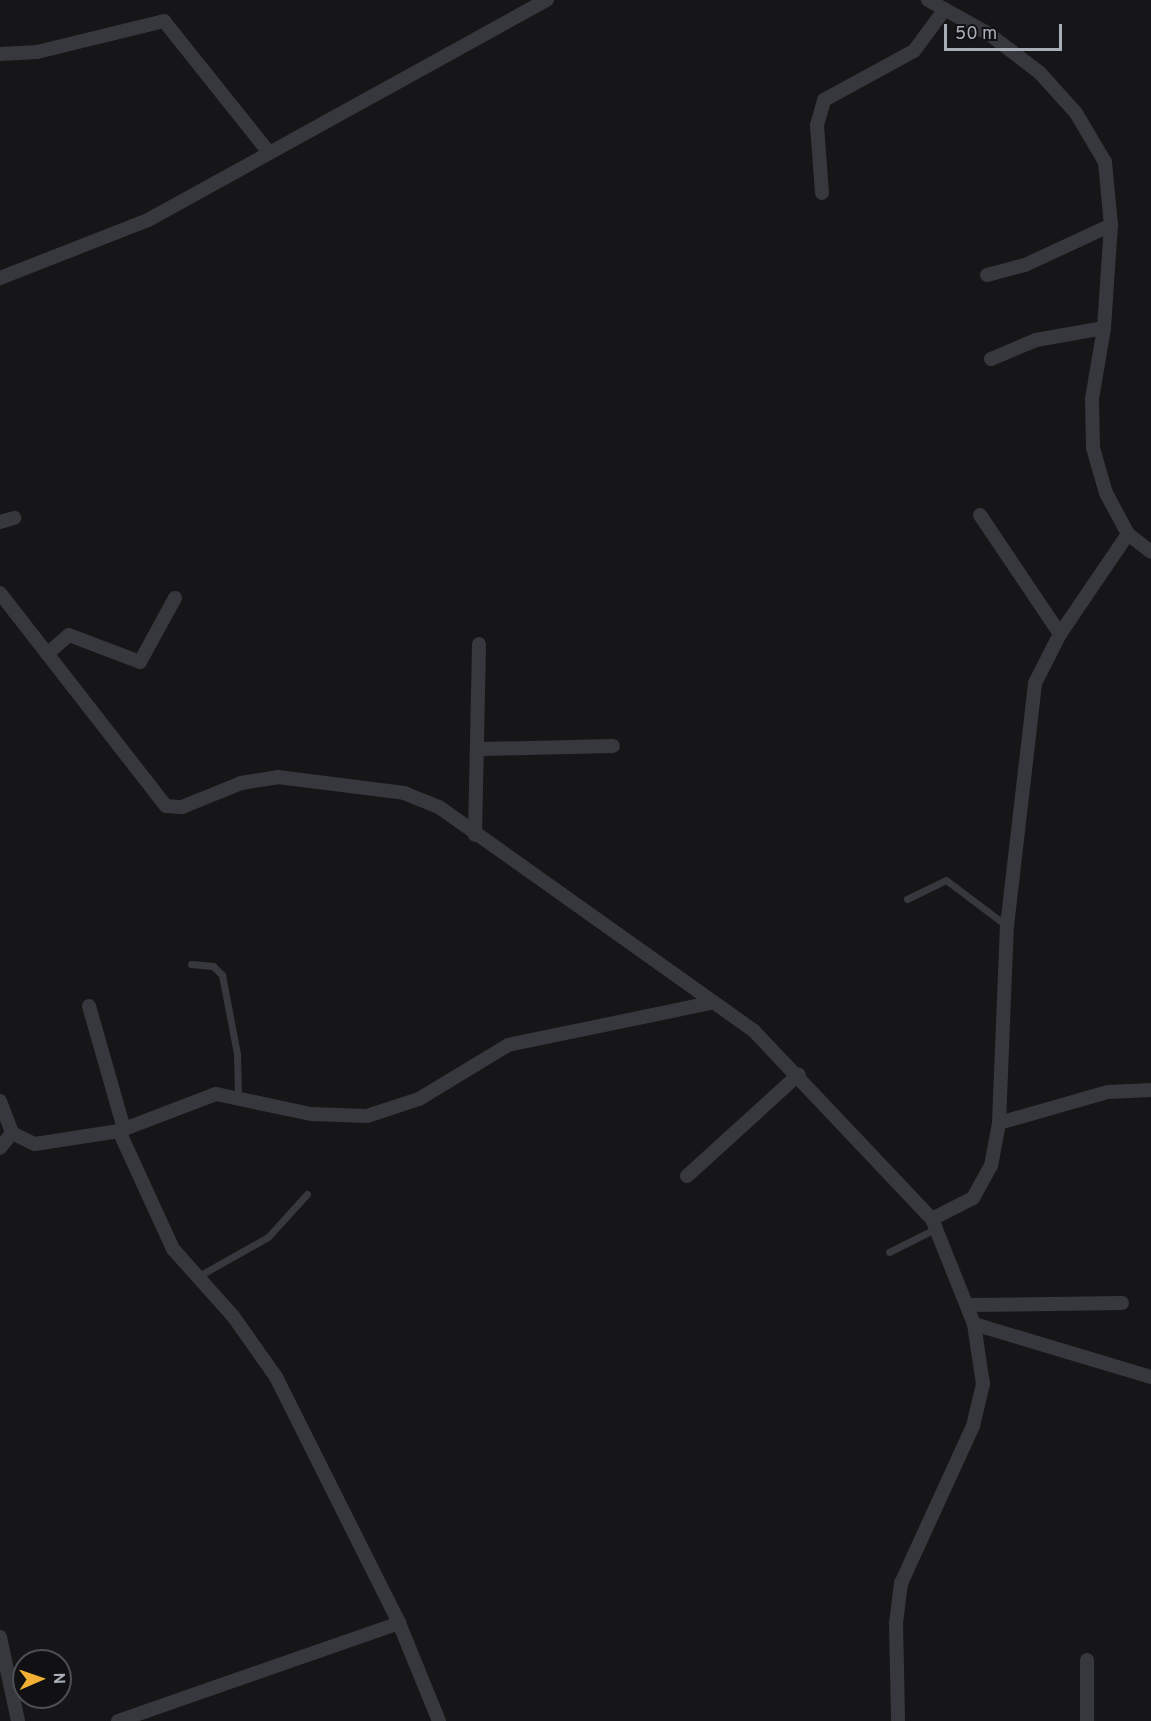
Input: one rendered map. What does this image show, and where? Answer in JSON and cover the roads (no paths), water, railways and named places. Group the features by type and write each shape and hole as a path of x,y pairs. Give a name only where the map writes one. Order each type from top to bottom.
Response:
{"street":[{"path":"0,278 148,220 267,150 547,0"},
{"path":"928,0 1016,53 1063,95 1105,162 1111,225 1104,328 1092,399 1094,448 1106,493 1128,534 1151,552"},
{"path":"822,193 817,125 824,100 914,51 945,9"},
{"path":"0,54 38,52 164,21 267,150"},
{"path":"987,275 1025,265 1111,225"},
{"path":"990,359 1036,340 1104,328"},
{"path":"980,515 1060,634"},
{"path":"0,522 14,518"},
{"path":"934,1224 981,1191 999,1123 1007,926 1029,705 1060,634 1128,534"},
{"path":"0,593 166,806 182,807 241,783 278,777 423,799 710,1003 754,1031 799,1074 934,1224 974,1324 982,1362 980,1404 907,1563 897,1601 898,1721"},
{"path":"47,654 75,635 140,662 175,598"},
{"path":"475,835 481,749 479,644"},
{"path":"481,749 613,746"},
{"path":"0,1101 12,1133 35,1144 122,1130 202,1096 238,1095 311,1114 367,1116 419,1099 508,1045 710,1003"},
{"path":"89,1006 122,1130 164,1235 276,1377 399,1623 439,1721"},
{"path":"687,1176 799,1074"},
{"path":"999,1123 1108,1092 1151,1090"},
{"path":"0,1148 12,1133"},
{"path":"967,1305 1122,1303"},
{"path":"974,1324 1151,1377"},
{"path":"118,1721 399,1623"},
{"path":"0,1637 18,1721"},
{"path":"1087,1660 1087,1721"}],"lane":[{"path":"907,899 946,880 1007,926"},
{"path":"191,964 213,966 222,975 237,1054 238,1095"},
{"path":"197,1276 268,1237 307,1194"},
{"path":"890,1252 934,1224"}]}
